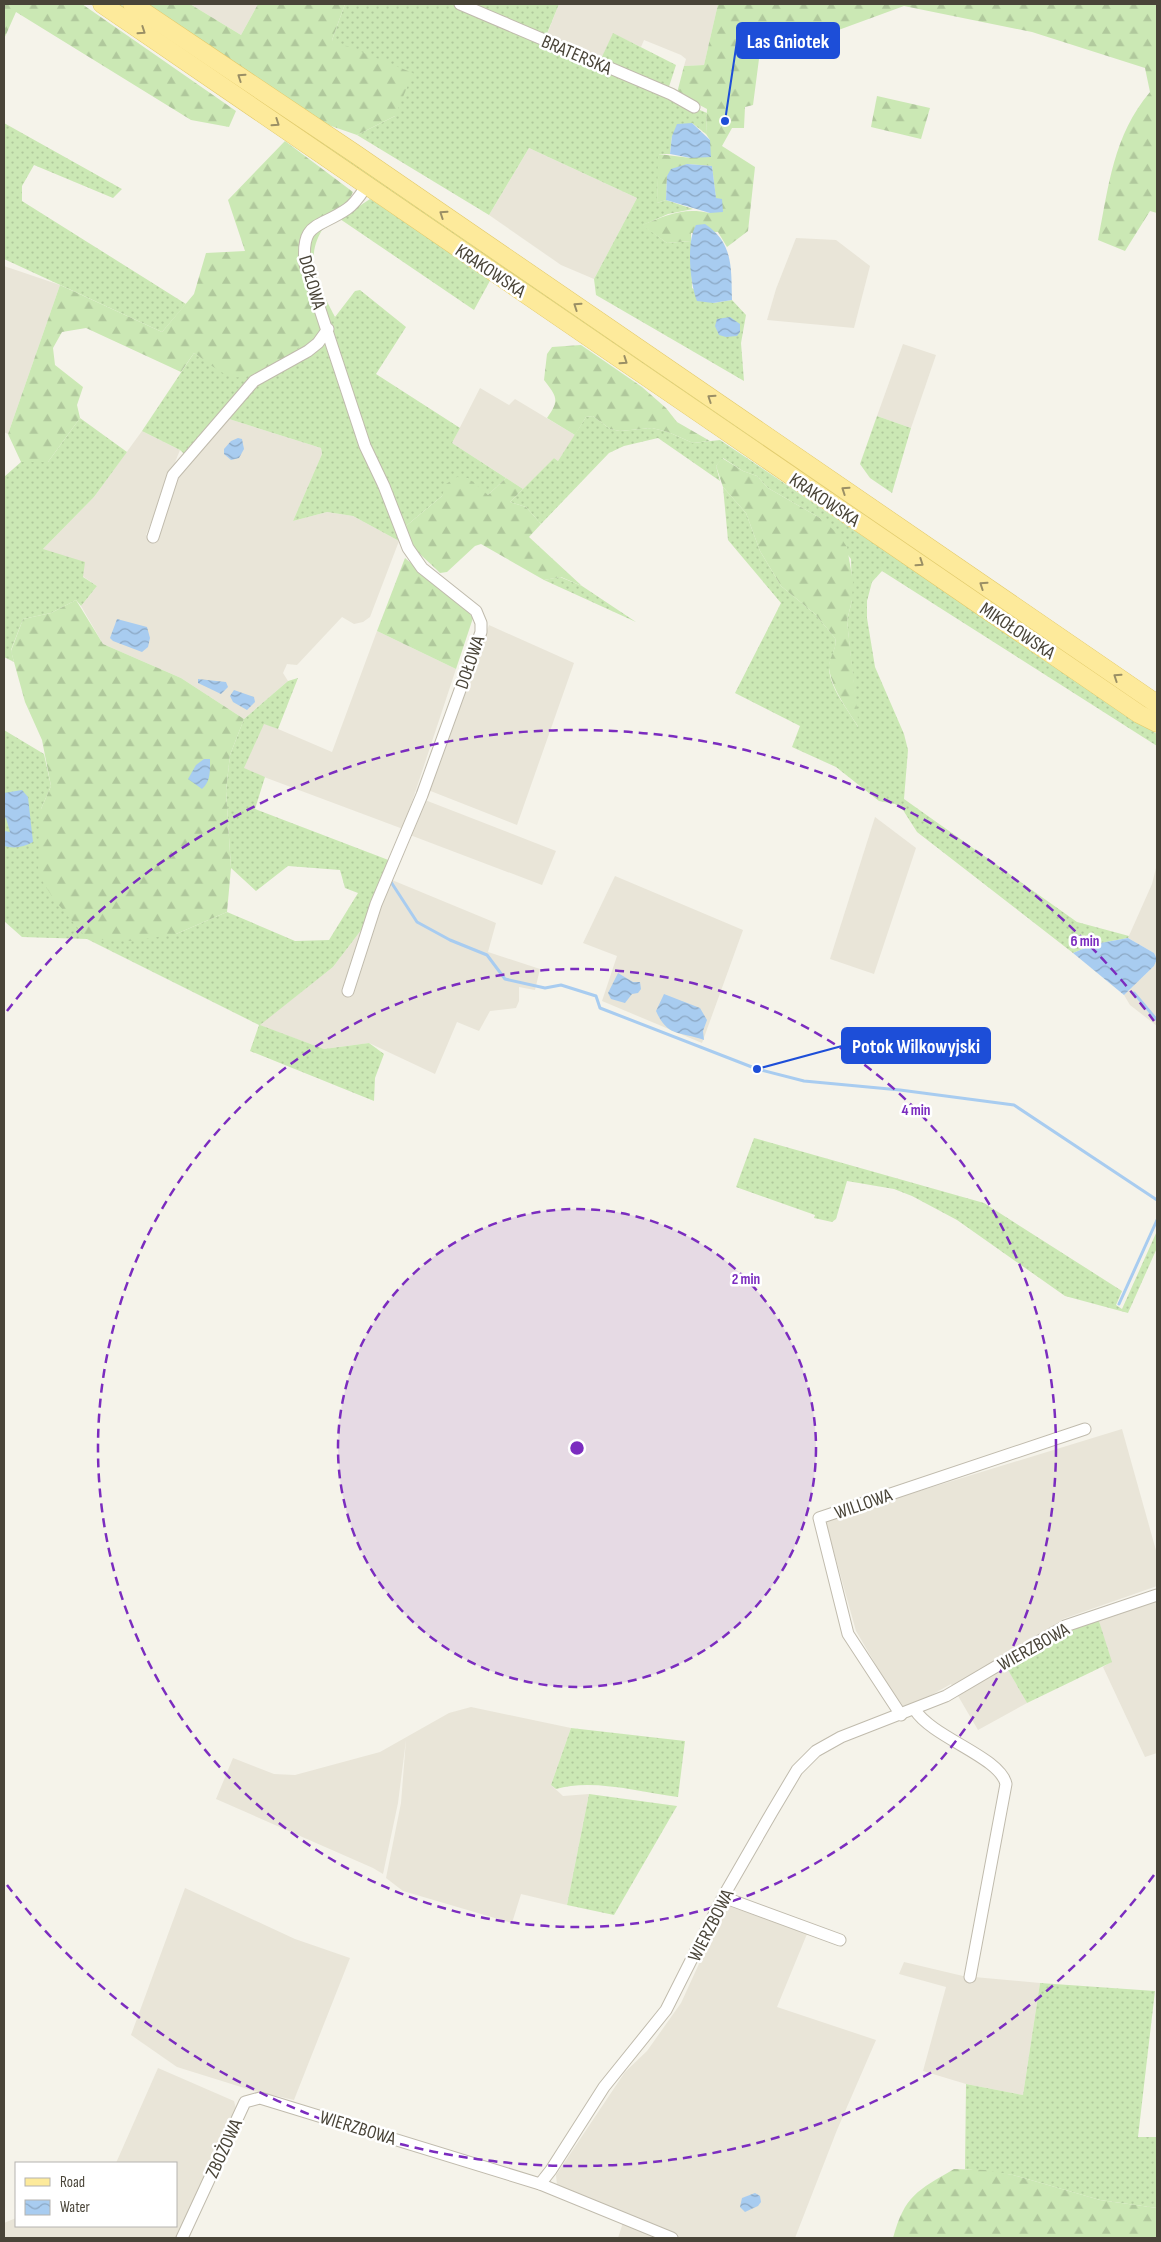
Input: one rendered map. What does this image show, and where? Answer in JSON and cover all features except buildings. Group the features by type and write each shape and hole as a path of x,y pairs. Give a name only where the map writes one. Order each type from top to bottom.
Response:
{"main road":[{"name":"KRAKOWSKA","path":"102,4 880,536"},
{"name":"KRAKOWSKA","path":"132,4 378,170 885,518"},
{"name":"MIKOŁOWSKA","path":"885,518 1157,704"},
{"name":"MIKOŁOWSKA","path":"880,536 1139,714 1157,723"}],"street":[{"name":"BRATERSKA","path":"460,4 671,94 694,107"},
{"name":"DOŁOWA","path":"348,991 376,904 422,795 481,632 481,623 476,610 422,568 408,548 384,486 365,446 305,264 304,247 306,235 312,228 347,209 367,185"},
{"name":"DOŁOWA","path":"153,537 173,475 254,381 308,352 318,343 328,329"},
{"name":"WILLOWA","path":"901,1715 848,1634 819,1518 1085,1429"},
{"name":"WIERZBOWA","path":"540,2184 604,2087 666,2010 724,1897 797,1770 816,1751 841,1737 915,1710 946,1696 1065,1626 1157,1595"},
{"path":"915,1710 928,1726 993,1767 1006,1781 970,1977"},
{"path":"724,1897 840,1940"},
{"name":"ZBOŻOWA","path":"182,2238 246,2102 260,2098 292,2106"},
{"name":"WIERZBOWA","path":"292,2106 540,2184 672,2238"}],"shaded area":[{"path":"190,4 258,4 241,35"},
{"path":"559,4 718,4 704,65 684,66 686,59 681,55 644,40 641,47 613,34 600,61 546,37"},
{"path":"529,148 637,198 594,279 561,265 489,215"},
{"path":"796,238 836,240 870,266 854,328 767,320 776,289"},
{"path":"4,266 60,285 8,434 4,432"},
{"path":"903,344 936,355 911,428 877,416"},
{"path":"480,388 509,405 515,399 575,435 558,461 554,458 523,489 452,443"},
{"path":"229,419 321,448 322,454 293,521 327,512 353,516 399,541 370,617 363,622 354,624 342,617 297,665 287,664 283,673 288,681 244,719 181,678 103,644 81,606 97,586 43,549 94,497 142,431 180,450 146,535 157,540 171,486 178,474"},
{"path":"489,625 574,663 517,825 428,790"},
{"path":"377,631 456,669 403,829 243,769 264,723 332,752"},
{"path":"425,800 556,851 542,885 410,835"},
{"path":"875,817 916,848 874,974 830,959"},
{"path":"1157,864 1157,959 1154,953 1128,938 1152,884"},
{"path":"615,876 743,930 702,1043 602,1001 617,956 583,943"},
{"path":"392,880 496,923 488,952 540,969 535,990 519,987 519,1001 516,1008 490,1011 479,1031 457,1022 435,1074 369,1043 324,1049 259,1025 333,967 381,904"},
{"path":"1157,959 1157,1026 1130,1005 1124,995 1154,966"},
{"path":"1122,1429 1157,1554 1157,1586 1063,1619 1002,1659 1027,1703 978,1730 951,1684 903,1711 856,1631 825,1520"},
{"path":"1157,1599 1157,1753 1145,1757 1103,1667 1111,1662 1098,1618"},
{"path":"471,1707 571,1728 551,1785 563,1796 589,1794 567,1905 521,1894 512,1923 403,1891 386,1878 401,1803 406,1740 398,1803 383,1874 216,1799 233,1758 274,1774 295,1775 380,1752 449,1713"},
{"path":"185,1888 295,1939 350,1958 294,2100 254,2091 177,2067 131,2035"},
{"path":"726,1905 807,1934 777,2007 876,2040 837,2130 795,2238 618,2238 626,2213 557,2185 556,2175 625,2072 647,2051 681,2003"},
{"path":"904,1962 963,1976 1040,1983 1023,2095 966,2084 923,2071 946,1987 899,1974"},
{"path":"158,2068 234,2101 236,2109 177,2238 4,2238 4,2223 15,2218 15,2227 178,2227 178,2162 116,2162"}],"green space":[{"path":"4,4 82,4 236,111 229,127 191,120 16,12 4,39"},
{"path":"112,4 120,4 1123,687 1120,691"},
{"path":"148,4 190,4 241,35 258,4 345,4 332,40 413,73 395,116 357,135 314,120 230,59"},
{"path":"345,4 559,4 546,36 600,61 613,33 676,65 666,96 707,113 706,134 692,123 672,136 670,154 659,154 657,203 666,200 693,209 668,214 643,225 667,243 691,241 692,288 713,303 732,300 746,315 741,343 744,381 596,295 594,279 637,198 529,148 489,215 357,135 395,116 332,40"},
{"path":"718,4 1157,4 1157,213 1150,211 1125,251 1098,240 1114,162 1120,144 1128,126 1150,92 1145,68 1032,32 904,6 759,59 753,105 745,107 744,128 732,128 722,146 755,167 748,231 727,247 718,232 691,233 691,241 667,243 642,225 675,213 700,211 710,213 716,199 712,166 687,164 667,176 666,200 657,203 658,154 691,158 710,140 706,134 707,109 677,93 684,66 704,65"},
{"path":"877,96 930,108 921,139 871,127"},
{"path":"4,123 122,189 113,198 34,165 22,186 22,201 186,304 162,332 4,259"},
{"path":"285,141 353,192 340,219 322,230 316,242 314,253 314,264 319,285 335,317 286,357 255,374 242,377 225,374 194,353 181,372 86,328 62,332 53,348 55,365 83,387 77,405 80,418 48,462 21,462 8,434 60,285 162,332 194,294 206,253 245,251 228,200"},
{"path":"370,199 492,277 474,310 340,219"},
{"path":"360,290 406,327 376,374 460,428 452,443 506,478 488,495 483,492 446,490 442,496 406,526 399,541 353,516 327,512 293,521 322,454 321,448 229,419 191,460 180,450 142,431 194,353 231,376 335,317 355,291"},
{"path":"581,345 642,387 666,408 677,422 710,441 693,443 668,432 652,428 620,431 610,429 593,416 586,417 575,435 547,418 554,407 555,399 544,380 547,354 552,347"},
{"path":"593,416 610,429 620,431 652,428 668,432 693,443 720,440 1096,695 1157,734 1157,746 882,571 872,582 867,601 867,618 875,667 904,734 908,750 904,799 1077,922 1129,936 1128,938 1095,944 1073,953 917,832 903,810 895,804 879,801 836,767 792,747 800,726 735,693 781,603 728,540 723,487 746,513 760,551 781,586 815,614 835,638 836,642 829,664 830,676 840,699 858,727 847,621 852,600 851,559 820,518 768,488 757,476 743,471 723,458 716,466 720,481 658,438 624,446 609,453 541,524 526,507 510,502 554,458 558,461 586,417"},
{"path":"877,416 911,428 892,493 870,478 860,464"},
{"path":"80,418 127,452 94,497 43,549 85,562 83,577 97,586 81,606 76,600 51,613 23,619 11,650 14,662 4,657 4,477 21,462 48,462"},
{"path":"722,458 743,471 757,476 768,488 820,518 838,534 847,547 853,582 852,600 847,621 859,728 833,684 829,664 836,642 835,638 815,614 781,586 760,551 746,513 723,487 716,466"},
{"path":"457,477 468,478 488,495 506,478 523,489 510,502 526,507 541,524 529,537 582,586 561,577 544,580 481,544 475,546 447,572 440,573 414,547 407,534 406,526 442,496 446,484"},
{"path":"405,558 465,608 473,618 456,669 377,631"},
{"path":"560,577 582,586 636,622 544,580"},
{"path":"76,600 103,644 181,678 244,719 230,755 226,791 231,868 227,912 176,934 132,941 87,939 53,898 38,874 41,809 51,786 42,740 25,702 11,651 23,619 51,613"},
{"path":"298,678 278,729 264,724 244,768 265,777 255,809 391,861 381,904 333,967 260,1025 324,1049 369,1043 384,1054 375,1078 374,1101 250,1051 259,1025 87,939 22,937 4,921 4,730 44,754 51,786 41,809 176,934 227,912 295,941 329,940 358,893 345,888 340,870 288,866 256,891 231,868 226,791 230,755 244,719 288,681"},
{"path":"754,1138 984,1203 1122,1291 1116,1305 1122,1309 1157,1231 1157,1248 1128,1313 1065,1296 957,1220 912,1196 894,1189 847,1181 836,1219 832,1222 814,1218 815,1215 736,1187"},
{"path":"1098,1618 1112,1662 1027,1703 1008,1670 1068,1632"},
{"path":"571,1728 685,1741 678,1797 600,1785 570,1786 556,1789 551,1785"},
{"path":"589,1794 677,1806 614,1915 567,1905"},
{"path":"1040,1983 1155,1991 1138,2137 1157,2137 1157,2208 1100,2200 1013,2175 965,2169 966,2084 1023,2095"},
{"path":"954,2169 985,2170 1013,2175 1100,2200 1157,2208 1157,2238 893,2238 902,2212 914,2196"}],"water":[{"path":"692,123 710,140 711,157 691,158 670,154 672,136 677,124"},
{"path":"687,164 712,166 716,198 722,199 723,212 710,213 666,200 667,176 671,169"},
{"path":"705,224 714,231 726,248 731,267 732,300 713,303 697,301 691,274 691,242 696,225"},
{"path":"730,317 740,324 740,332 737,336 726,337 719,335 715,326 717,319"},
{"path":"238,438 242,439 244,449 239,458 231,460 224,454 224,449 231,441"},
{"path":"117,619 147,627 150,638 148,647 142,652 113,641 110,638"},
{"path":"198,679 226,682 228,687 221,694 198,683"},
{"path":"234,690 254,697 255,702 247,710 233,702 230,696"},
{"path":"204,759 210,759 210,771 207,782 202,789 188,779 196,765"},
{"path":"22,790 28,797 33,842 19,847 4,846 4,831 10,832 4,817 4,793"},
{"path":"1128,938 1154,953 1157,959 1154,966 1124,995 1073,953 1095,944"},
{"path":"618,973 633,982 640,982 641,989 638,993 632,994 625,1003 611,999 608,993"},
{"path":"664,994 700,1008 707,1020 703,1031 704,1040 670,1030 665,1026 656,1011"},
{"path":"755,2193 760,2196 761,2202 758,2206 745,2212 740,2207 742,2198"}],"waterway":[{"path":"391,882 417,922 450,940 487,955 505,979 545,988 561,985 596,996 600,1008 757,1069 804,1081 900,1090 1014,1105 1157,1200"},
{"path":"1134,993 1156,1019"},
{"path":"1119,1304 1157,1220"}],"place":[{"name":"Las Gniotek","path":"725,121"},
{"name":"Potok Wilkowyjski","path":"757,1069"}]}
